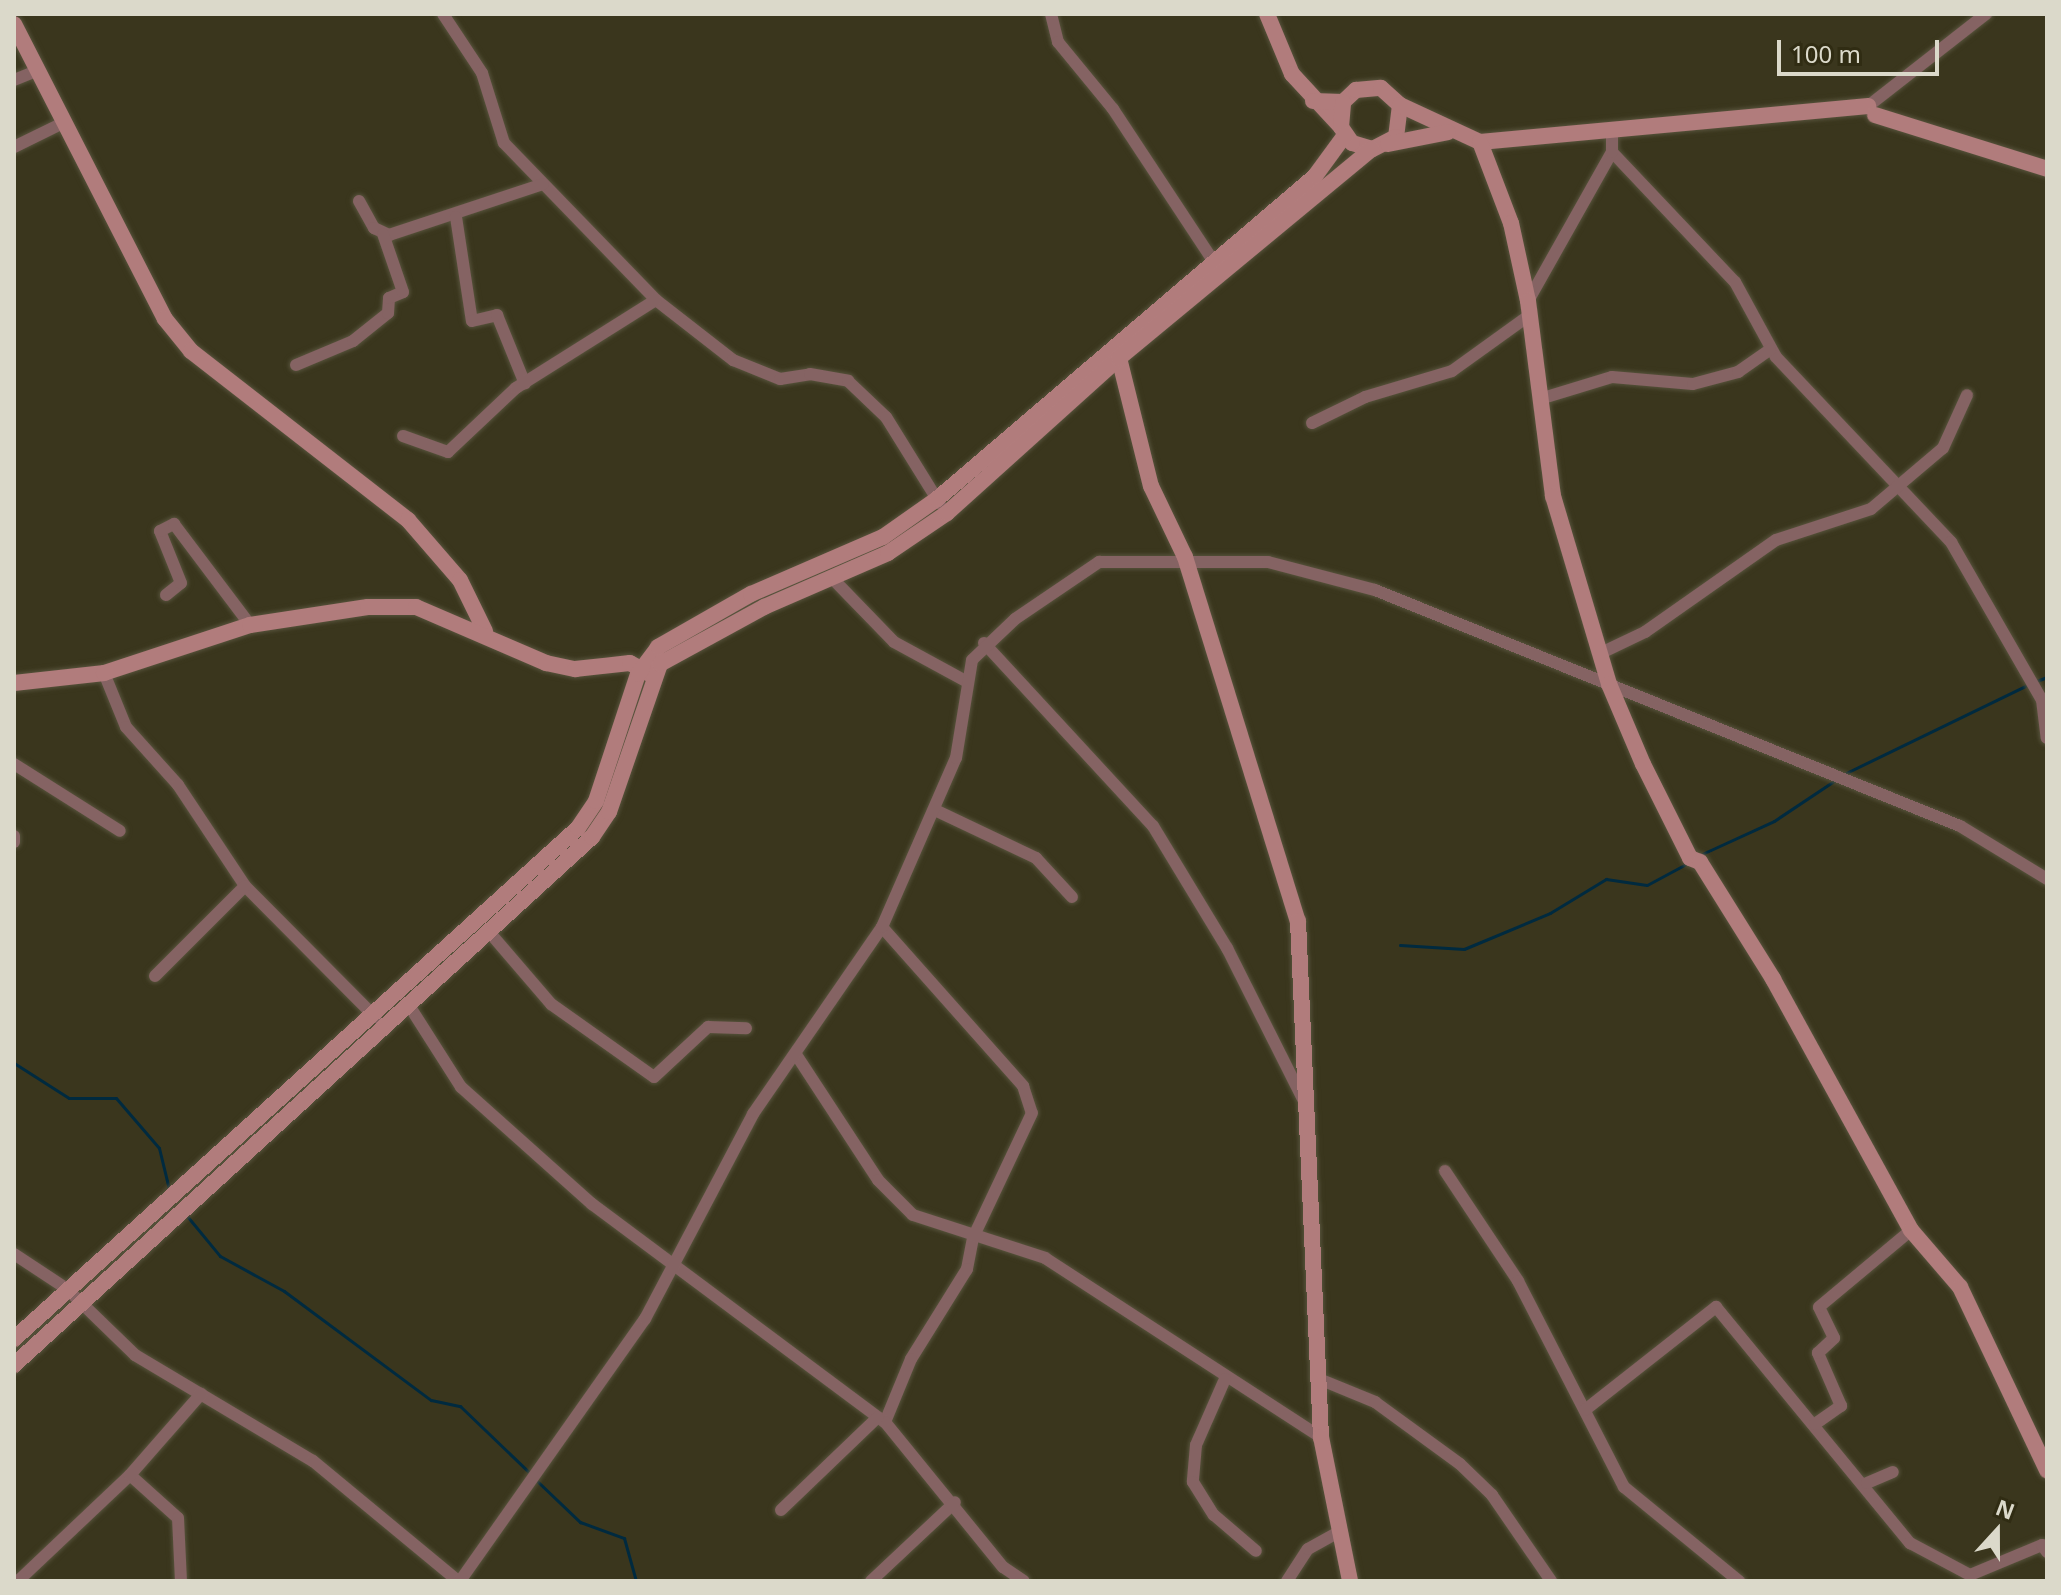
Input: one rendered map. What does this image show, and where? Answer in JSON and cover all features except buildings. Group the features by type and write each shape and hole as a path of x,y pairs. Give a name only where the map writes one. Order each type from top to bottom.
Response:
{"main road":[{"path":"1267,14 1287,66 1313,101 1343,131 1380,147 1448,132"},
{"path":"14,24 34,72 65,122 145,286 191,351 408,520 460,580 485,631"},
{"path":"1313,101 1343,102 1372,86 1448,132 1480,142 1874,108 2047,169"},
{"path":"14,683 104,673 250,625 368,607 416,607 485,631 546,663 647,672 681,649 888,553 947,513 1119,358 1211,259 1315,176 1343,131 1343,102"},
{"path":"204,1178 410,1007 588,815 647,672 669,638 883,537 937,499 1148,325 1222,273 1380,147 1401,127 1400,105"},
{"path":"1480,142 1511,223 1529,308 1543,398 1553,496 1609,684 1695,860 1911,1230 1960,1287 2047,1470"},
{"path":"1119,358 1151,486 1185,557 1290,876 1301,945 1303,1099 1321,1437 1337,1533 1350,1581"},
{"path":"14,1365 81,1303 158,1220 375,1017 455,955 490,933 602,825 647,672"},
{"path":"14,1339 67,1289 158,1220"}],"street":[{"path":"443,14 482,73 504,143 656,300 733,360 780,379 810,374 848,381 886,417 947,513"},
{"path":"1051,14 1058,42 1113,109 1222,273"},
{"path":"1874,108 1986,14"},
{"path":"14,80 34,72"},
{"path":"14,147 65,122"},
{"path":"1312,423 1365,397 1452,371 1529,308 1612,152 1612,130"},
{"path":"1612,152 1735,282 1770,350 1901,483 1951,542 2012,642 2042,700 2047,738"},
{"path":"383,234 456,217 543,184"},
{"path":"296,365 353,341 388,313 389,298 403,292 383,234 359,201"},
{"path":"456,217 472,321 497,315 525,384"},
{"path":"403,436 448,452 525,384 656,300"},
{"path":"1543,398 1605,377 1693,384 1738,372 1770,350"},
{"path":"1601,653 1645,632 1753,552 1863,513 1947,443 1967,395"},
{"path":"166,595 181,583 160,531 174,524 250,625"},
{"path":"14,1254 67,1289 135,1355 313,1461 459,1581 514,1507 679,1263 728,1157 882,927 937,811 956,758 964,680 984,643 1099,562 1185,557 1305,569 1609,684 1960,826 2047,879"},
{"path":"832,578 894,642 964,680"},
{"path":"984,643 1153,826 1227,948 1303,1099"},
{"path":"104,673 126,727 194,806 245,886 375,1017"},
{"path":"14,764 120,831"},
{"path":"937,811 1036,858 1072,897"},
{"path":"155,976 245,886"},
{"path":"781,1510 882,1419 911,1359 967,1269 973,1238 1027,1127 1030,1099 942,987 882,927"},
{"path":"490,933 551,1004 654,1077 708,1027 746,1028"},
{"path":"410,1007 461,1087 592,1204 679,1263 882,1419 955,1502 1003,1567 1024,1581"},
{"path":"797,1056 878,1180 926,1224 1045,1258 1225,1379 1321,1437"},
{"path":"1445,1171 1518,1281 1624,1487 1739,1581"},
{"path":"1815,1424 1841,1406 1818,1353 1834,1338 1819,1307 1911,1230"},
{"path":"1585,1410 1716,1307 1867,1483 1910,1543 1970,1575 2042,1545 2047,1552"},
{"path":"1225,1379 1196,1445 1193,1482 1214,1515 1256,1551"},
{"path":"1319,1379 1375,1402 1460,1464 1492,1495 1551,1581"},
{"path":"18,1581 130,1475 201,1394"},
{"path":"1867,1483 1893,1472"},
{"path":"130,1475 178,1518 181,1581"},
{"path":"871,1581 955,1502"},
{"path":"1287,1581 1308,1549 1337,1533"}],"waterway":[{"path":"2034,682 2047,677"},
{"path":"1844,774 2027,685"},
{"path":"1702,854 1774,821 1834,781"},
{"path":"1400,945 1464,949 1550,913 1606,879 1647,885 1688,863"},
{"path":"14,1063 69,1098 116,1098 159,1148 169,1189"},
{"path":"187,1216 220,1256 284,1291 431,1400 460,1406 531,1474"},
{"path":"536,1480 580,1522 624,1538 636,1581"}]}
